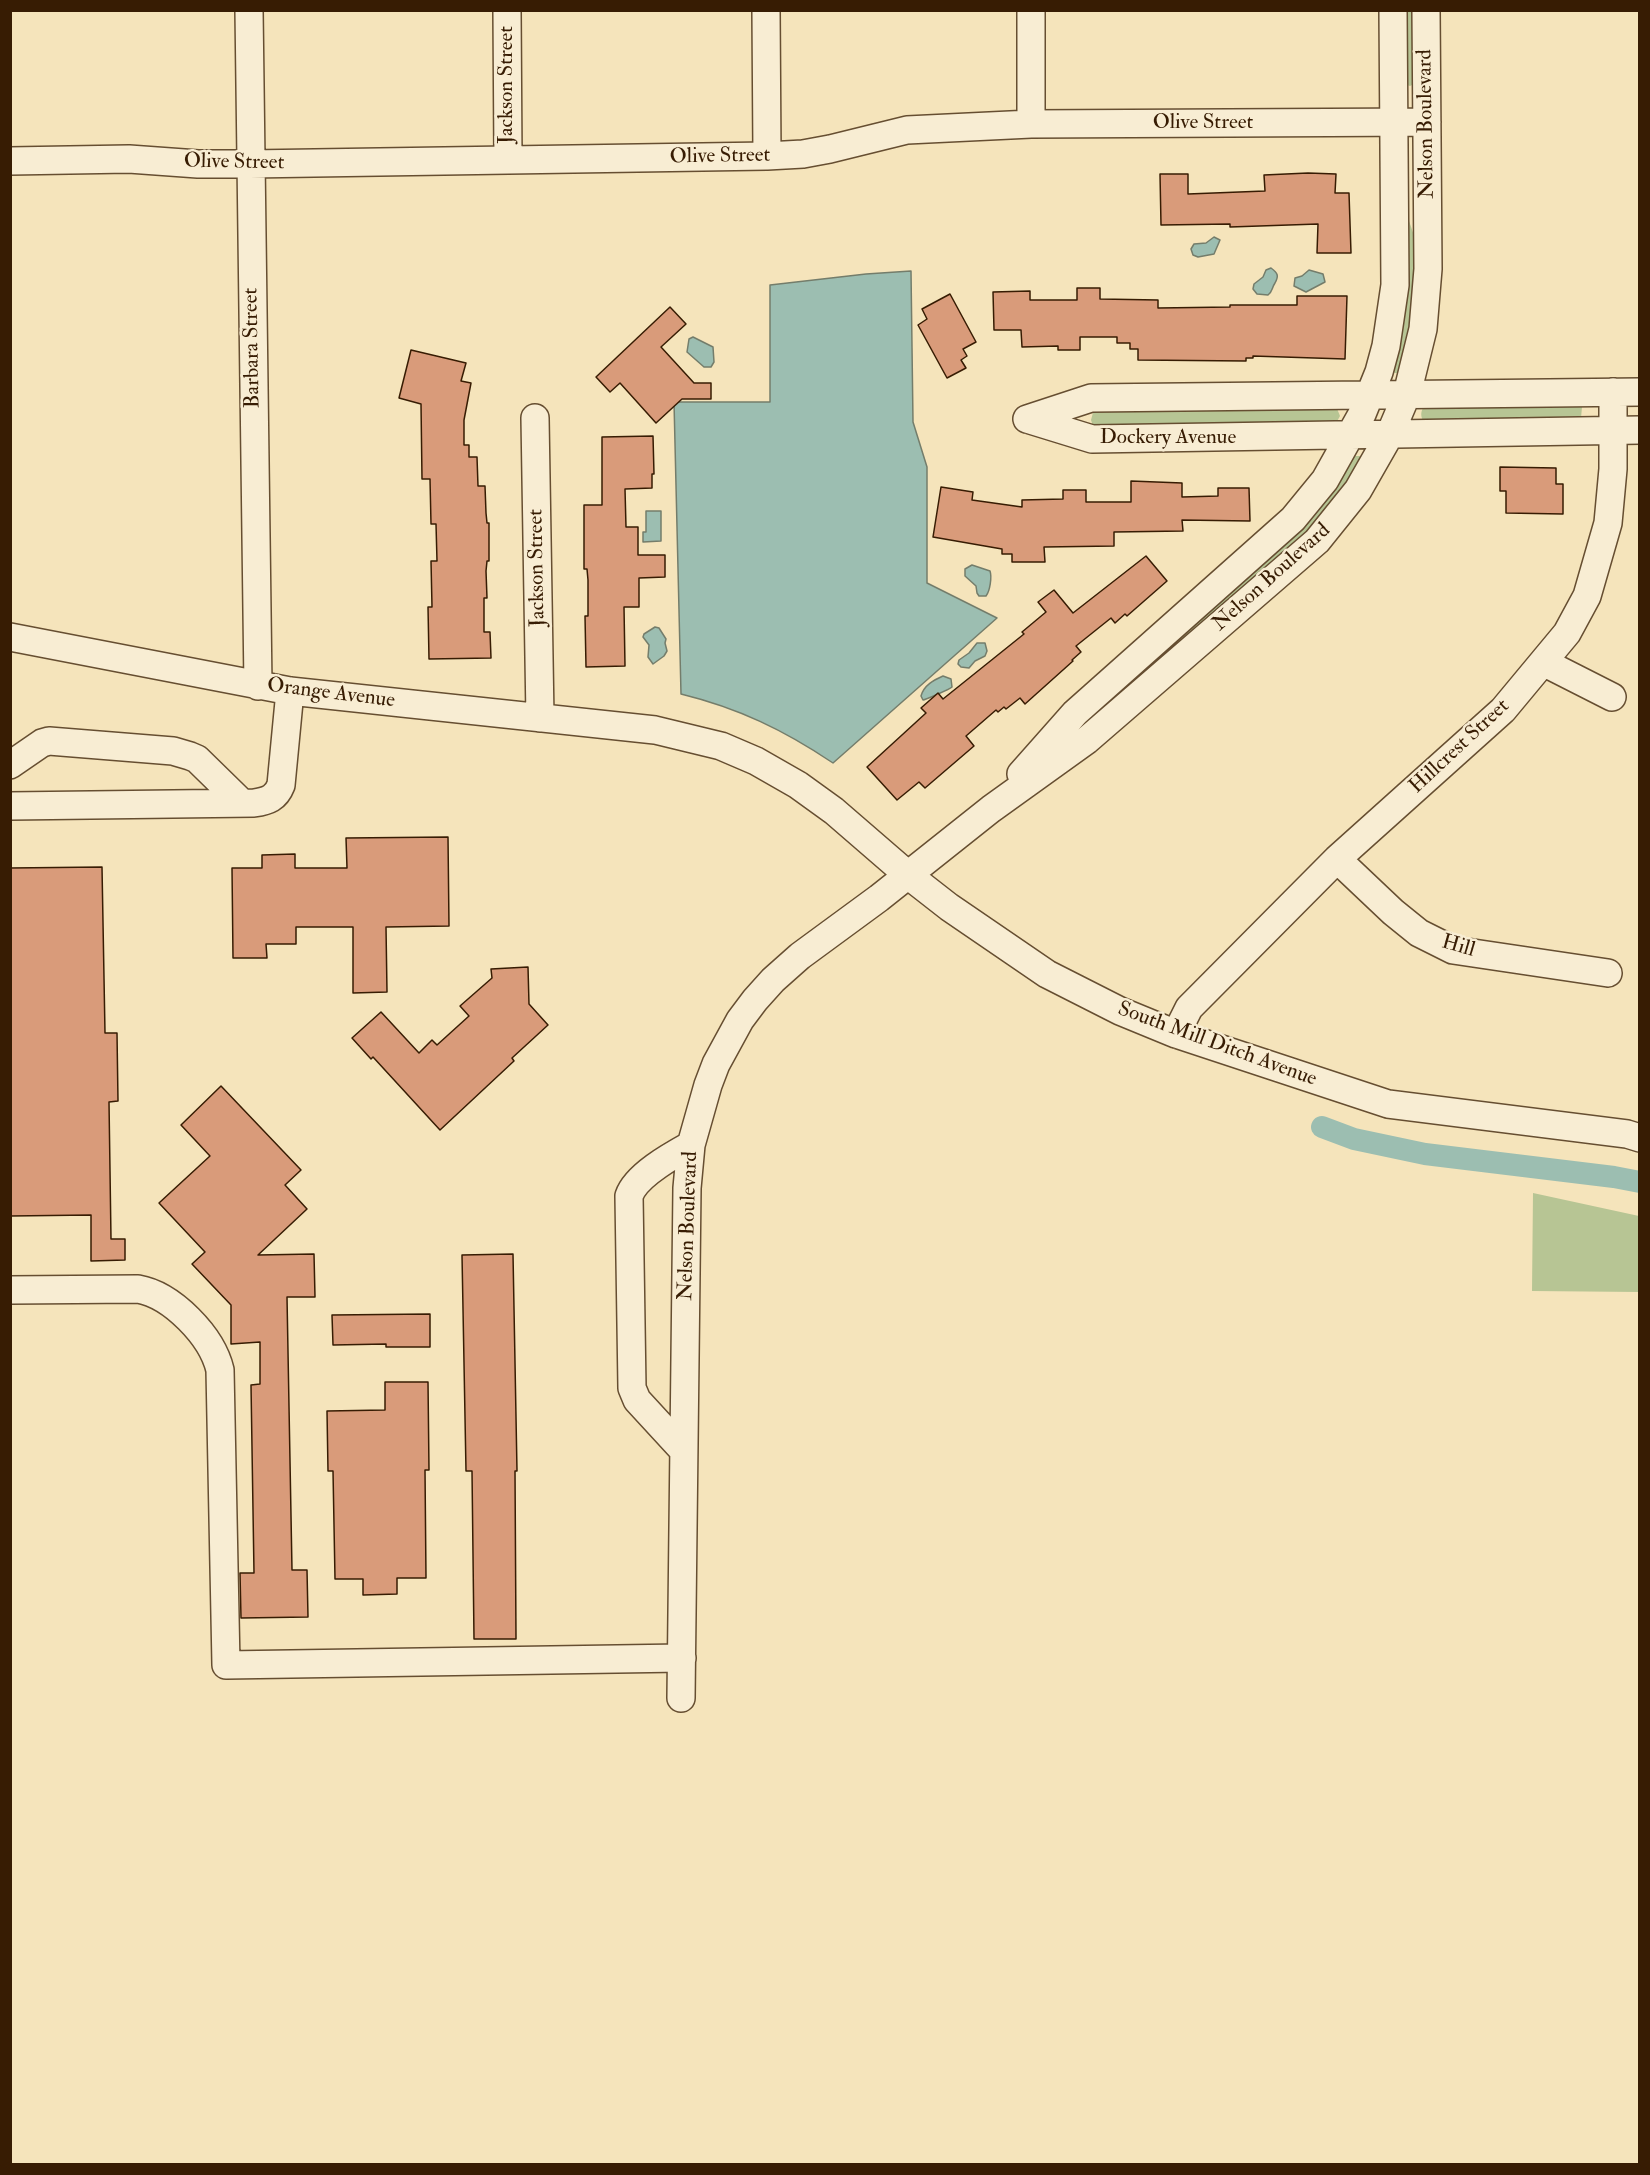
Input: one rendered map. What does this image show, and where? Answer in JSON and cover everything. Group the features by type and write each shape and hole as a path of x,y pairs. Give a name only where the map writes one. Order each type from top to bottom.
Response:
{"street":[{"name":"Barbara Street","path":"249,10 258,686"},
{"name":"Jackson Street","path":"507,10 508,159"},
{"path":"766,10 767,156"},
{"path":"1031,10 1031,124"},
{"name":"Nelson Boulevard","path":"991,809 1075,713 1293,519 1325,480 1352,435 1371,393 1386,346 1395,285 1393,10"},
{"name":"Nelson Boulevard","path":"681,1698 687,1188 691,1145 716,1064 728,1040 755,1000 800,956 908,876 991,809 1087,740 1317,541 1358,490 1390,434 1407,394 1423,329 1428,290 1426,10"},
{"name":"Olive Street","path":"10,161 129,159 198,164 250,164 767,156 803,154 830,149 907,130 1031,124 1427,122"},
{"name":"Hillcrest Street","path":"1176,1034 1189,1008 1337,859 1503,710 1567,633 1587,596 1595,573 1609,514 1613,470 1626,430 1613,392"},
{"name":"Dockery Avenue","path":"1626,430 1092,439 1027,419 1091,398 1371,393 1640,392"},
{"name":"Jackson Street","path":"535,418 540,718"},
{"name":"Orange Avenue","path":"10,638 290,691 655,730"},
{"path":"1543,662 1612,697"},
{"path":"10,806 242,803 272,798 278,794 281,785 290,691"},
{"name":"South Mill Ditch Avenue","path":"655,730 721,746 778,773 834,811 908,876 949,907 1047,974 1120,1011 1176,1034 1388,1104 1627,1134 1640,1138"},
{"path":"10,765 42,743 49,741 173,751 197,759 242,803"},
{"name":"Hill","path":"1337,859 1393,912 1419,933 1452,950 1608,973"},
{"path":"683,1450 637,1400 632,1389 630,1196 636,1184 664,1160 691,1145"},
{"path":"10,1290 138,1289 150,1291 173,1304 212,1346 220,1370 226,1665 682,1658"}],"green space":[{"path":"1402,11 1417,11 1416,83 1410,86 1407,85"},
{"path":"1404,221 1409,221 1417,244 1419,286 1401,373 1395,373 1392,371"},
{"path":"1579,402 1582,407 1581,418 1423,421 1421,414 1425,405"},
{"path":"1336,406 1340,416 1335,425 1093,426 1091,420 1094,409"},
{"path":"1353,456 1362,458 1328,517 1052,755 1084,717"},
{"path":"1533,1193 1639,1216 1639,1292 1532,1291"}],"shaded area":[{"path":"1214,237 1220,240 1214,254 1198,257 1193,255 1191,249 1194,244 1206,243"},
{"path":"1271,268 1277,276 1271,291 1268,295 1257,294 1253,289 1254,284 1263,277 1266,270"},
{"path":"1309,270 1323,274 1325,282 1306,292 1294,286 1295,278"},
{"path":"911,271 913,422 927,467 927,583 997,618 833,763 797,740 760,721 722,706 681,694 674,402 770,402 770,285"},
{"path":"693,337 713,347 714,362 711,367 704,367 687,352 689,339"},
{"path":"646,511 661,511 661,541 643,542 643,532 646,532"},
{"path":"972,565 990,571 989,591 986,596 979,596 976,586 965,576 965,569"},
{"path":"655,627 659,628 666,639 667,651 653,664 648,657 649,645 643,637"},
{"path":"977,643 985,643 987,651 985,656 975,661 969,668 961,667 958,664 959,660"},
{"path":"943,676 951,679 952,687 923,700 921,696 924,689"}],"building":[{"path":"1160,174 1188,174 1188,194 1265,191 1264,175 1336,174 1335,193 1349,193 1351,253 1317,253 1318,224 1230,227 1230,224 1161,225"},
{"path":"1077,288 1100,288 1100,299 1158,300 1158,308 1297,305 1297,296 1347,296 1345,359 1253,356 1253,358 1246,358 1246,361 1138,360 1138,349 1130,349 1130,343 1117,343 1117,337 1080,337 1080,350 1058,350 1058,346 1022,347 1021,330 994,330 993,292 1030,291 1030,300 1077,300"},
{"path":"950,294 976,342 963,349 967,356 961,360 966,368 947,378 918,325 927,319 922,309"},
{"path":"670,307 686,324 661,347 694,383 711,383 711,399 682,399 656,423 620,383 610,392 596,377"},
{"path":"411,350 466,363 461,381 471,383 464,420 464,445 469,445 469,457 477,457 478,486 485,486 487,523 489,523 484,632 490,632 491,658 429,659 428,607 432,607 431,561 437,561 436,524 431,524 430,479 422,479 421,404 399,398"},
{"path":"653,436 652,488 625,489 626,527 638,527 638,555 665,555 665,577 639,578 639,607 624,607 625,666 586,667 585,616 588,616 588,580 587,569 584,569 584,505 602,505 602,437"},
{"path":"1500,467 1556,468 1556,484 1563,484 1563,514 1506,513 1506,491 1500,491"},
{"path":"1131,481 1182,483 1182,497 1218,496 1218,488 1249,488 1250,521 1182,520 1183,531 1114,532 1114,546 1044,547 1045,562 1012,562 1012,554 1002,554 1002,549 933,537 941,487 973,492 972,500 1022,507 1022,500 1063,499 1063,490 1086,490 1086,502 1131,502"},
{"path":"1146,556 1167,581 1127,616 1125,614 1115,623 1111,618 1076,646 1081,652 1025,704 1020,698 1006,709 1004,707 998,712 996,710 966,736 974,746 925,788 919,782 897,800 867,767 926,713 921,708 938,693 943,699 1024,634 1022,632 1046,612 1038,602 1054,590 1073,613"},
{"path":"448,837 449,926 386,927 387,992 353,993 353,927 296,927 296,944 266,944 267,958 233,958 232,868 262,868 262,855 295,854 295,868 347,868 346,838"},
{"path":"102,867 105,1033 117,1033 118,1101 109,1102 111,1239 125,1239 125,1260 91,1261 91,1215 10,1216 10,868"},
{"path":"528,967 529,1004 548,1025 512,1058 514,1061 440,1130 373,1057 371,1059 352,1038 381,1012 419,1053 432,1040 437,1045 469,1016 460,1006 492,978 491,969"},
{"path":"221,1086 301,1170 285,1185 307,1209 258,1255 314,1254 315,1297 287,1297 292,1570 307,1570 308,1617 241,1618 240,1573 254,1573 251,1385 260,1384 260,1342 231,1344 231,1305 192,1264 205,1252 159,1203 210,1156 181,1125"},
{"path":"513,1254 517,1471 515,1471 516,1639 474,1639 472,1471 466,1471 462,1255"},
{"path":"430,1314 430,1347 386,1347 386,1344 333,1345 332,1315"},
{"path":"385,1382 428,1382 429,1470 425,1470 426,1578 397,1578 397,1594 363,1595 363,1579 335,1579 333,1471 328,1471 327,1411 385,1410"}],"waterway":[{"path":"1322,1127 1354,1139 1425,1154 1640,1182"}]}
